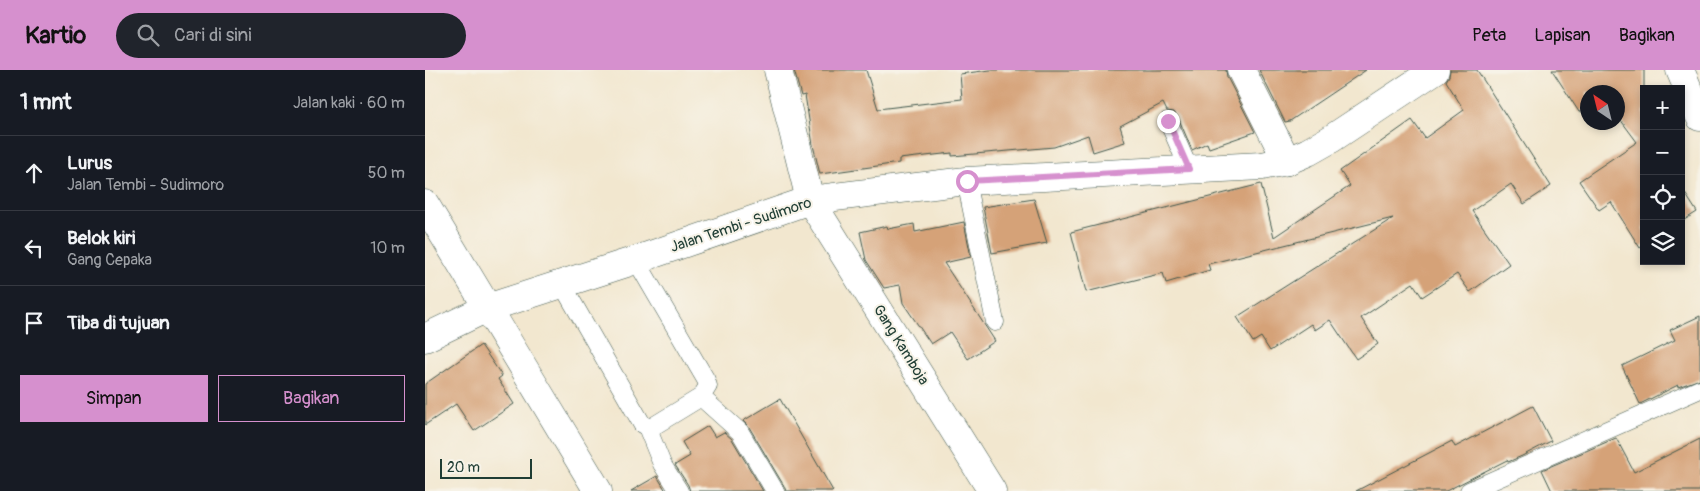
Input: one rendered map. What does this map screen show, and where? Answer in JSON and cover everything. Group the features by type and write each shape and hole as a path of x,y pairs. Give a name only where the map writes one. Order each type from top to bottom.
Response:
{"main road":[{"name":"Gang Kamboja","path":"778,70 810,200 992,491"},
{"path":"1241,70 1287,161"},
{"name":"Jalan Tembi - Sudimoro","path":"425,338 487,308 636,260 810,200 967,181 1262,166 1287,161 1331,139 1435,70"},
{"path":"1680,70 1700,117"},
{"path":"425,204 598,491"}],"lane":[{"path":"1168,121 1189,169"},
{"path":"967,181 995,322"},
{"path":"636,260 706,380 707,386 701,397 652,427 647,427"},
{"path":"562,284 642,424 647,427 662,464 679,491"},
{"path":"1469,491 1700,389"},
{"path":"701,397 740,432 775,491"}],"building":[{"path":"794,70 866,70 878,109 962,99 960,74 990,70 1226,70 1227,77 1255,132 1209,148 1207,143 1192,150 1178,117 1174,112 1167,111 1163,103 1120,126 1125,142 1093,152 1088,135 1054,147 952,156 952,153 899,159 899,163 820,174 805,95 801,96"},
{"path":"1259,70 1366,70 1290,121 1285,122"},
{"path":"1450,70 1477,70 1551,186 1524,204 1511,184 1472,211 1509,264 1470,292 1457,274 1422,297 1413,283 1361,318 1378,344 1356,359 1330,320 1315,330 1311,324 1270,351 1261,337 1253,342 1237,317 1393,218 1208,264 1210,270 1166,283 1163,273 1086,292 1071,232 1261,184 1274,237 1350,186 1340,171 1412,120 1425,138 1464,110 1446,81"},
{"path":"1552,70 1644,70 1644,85 1640,85 1640,248 1611,202 1599,210 1579,181 1637,142 1625,126 1625,85 1580,85 1579,112"},
{"path":"1685,193 1697,212 1685,220"},
{"path":"1034,199 1047,243 992,253 983,207"},
{"path":"964,222 971,257 944,263 995,341 968,359 950,332 931,344 903,303 900,285 884,288 866,260 860,232 887,226 888,229 914,224 915,232"},
{"path":"1700,316 1700,379 1678,387 1678,385 1640,404 1622,366 1675,340 1670,330"},
{"path":"481,345 502,376 498,379 514,404 474,431 456,404 425,425 425,384"},
{"path":"780,399 833,491 786,491 749,427 743,421"},
{"path":"1533,406 1551,441 1522,456 1508,462 1507,460 1446,491 1356,491 1452,441 1455,447"},
{"path":"708,426 715,437 724,432 732,439 763,491 690,491 675,465 690,456 682,442"},
{"path":"1616,438 1634,472 1700,439 1700,491 1552,491 1542,470"},
{"path":"657,476 666,491 631,491"}],"route":[{"path":"967,181 1189,169 1168,121"}]}
